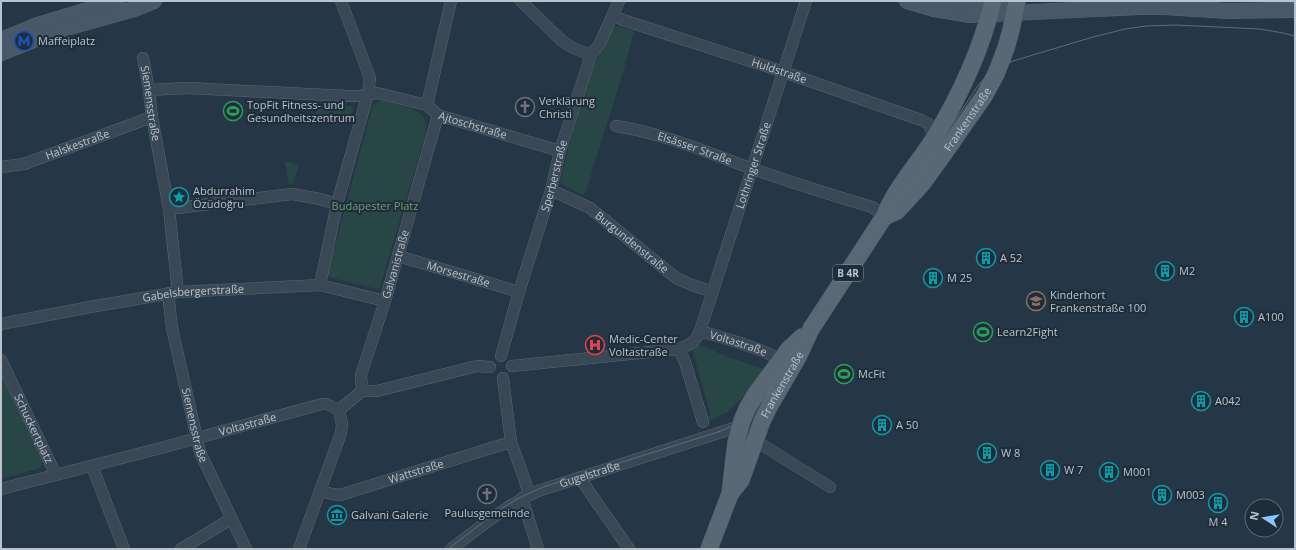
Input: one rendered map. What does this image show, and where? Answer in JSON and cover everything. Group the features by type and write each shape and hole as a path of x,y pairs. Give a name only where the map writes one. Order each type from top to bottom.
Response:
{"main road":[{"path":"1,40 38,26 117,1"},
{"path":"1,52 58,30 134,9 154,1"},
{"path":"907,1 934,9 958,13 994,4"},
{"path":"950,1 1016,6 1172,7 1228,11 1295,10"},
{"path":"1269,1 1280,1"},
{"name":"Frankenstraße","path":"730,494 741,480 785,366 789,350 811,329 884,217 889,205 934,138 964,85 994,4"},
{"name":"Frankenstraße","path":"884,217 897,211 922,184 979,104 993,80 1002,60 1010,35 1016,6"},
{"name":"Frankenstraße","path":"709,549 730,494 740,427 746,410 752,400 785,366"}],"street":[{"path":"320,285 337,204 368,94 370,78 341,1"},
{"path":"427,105 450,1"},
{"path":"521,1 562,41 573,48 591,54"},
{"name":"Sperberstraße","path":"501,356 519,292 551,190 560,151 591,54 600,43 619,1"},
{"name":"Lothringer Straße","path":"700,331 806,1"},
{"name":"Huldstraße","path":"613,16 784,72 924,121 930,127 934,138"},
{"name":"Siemensstraße","path":"143,58 169,209 173,293 172,328 200,452 246,549"},
{"name":"Ajtoschstraße","path":"149,90 188,88 348,96 377,93 427,105 438,115 560,151"},
{"name":"Galvanistraße","path":"362,391 361,375 385,301 438,115"},
{"name":"Halskestraße","path":"1,167 24,164 152,117"},
{"name":"Elsässer Straße","path":"616,126 636,129 752,169 872,207 884,217"},
{"name":"Burgundenstraße","path":"551,190 590,208 676,278 713,292"},
{"path":"169,209 292,194 337,204"},
{"name":"Morsestraße","path":"398,256 519,292"},
{"name":"Gabelsbergerstraße","path":"1,324 173,293 320,285 385,301"},
{"name":"Voltastraße","path":"512,366 680,349 692,344 696,340 700,331 770,354 785,366"},
{"path":"680,349 703,422"},
{"path":"501,356 506,357 512,366 511,372 508,376 503,378 495,377 490,367 491,362 496,357 501,356"},
{"name":"Schuckertplatz","path":"1,360 56,475"},
{"path":"299,549 341,433 342,424 339,410 362,391 377,391 477,366 490,367"},
{"path":"503,378 511,442 525,481 525,497 538,549"},
{"name":"Voltastraße","path":"1,489 198,439 322,404 327,404 339,410"},
{"path":"740,427 756,441 830,487"},
{"name":"Gugelstraße","path":"451,549 500,512 525,497 740,427"},
{"name":"Wattstraße","path":"321,491 340,495 511,442"},
{"path":"92,466 124,549"},
{"path":"580,478 629,549"},
{"path":"181,549 231,519"}],"green space":[{"path":"618,26 634,31 624,69 586,191 582,195 560,183 569,145 591,72 612,29"},
{"name":"Budapester Platz","path":"380,101 409,108 421,114 426,127 425,136 380,287 377,289 329,277 327,275 373,105"},
{"path":"318,104 352,106 353,109 351,118 340,115 337,125 331,124 332,118 316,114"},
{"path":"285,161 299,165 293,184 289,185"},
{"path":"698,344 723,355 764,369 741,399 727,412 708,422 706,417 711,415 692,350"},
{"path":"1,368 44,459 40,468 1,479"}],"tram line":[{"path":"448,549 499,510 517,499 543,487 721,431 742,421 766,396 787,360 879,223 917,178 979,84 995,69 1013,61 1093,37 1125,29 1146,26 1175,25 1260,29 1295,36"}],"place":[{"name":"Maffeiplatz","path":"24,41"},
{"name":"Verklärung Christi","path":"525,107"},
{"name":"TopFit Fitness- und Gesundheitszentrum","path":"233,111"},
{"name":"Abdurrahim Özüdoğru","path":"179,197"},
{"name":"A 52","path":"986,258"},
{"name":"M2","path":"1165,271"},
{"name":"M 25","path":"933,278"},
{"name":"Kinderhort Frankenstraße 100","path":"1036,301"},
{"name":"A100","path":"1244,317"},
{"name":"Learn2Fight","path":"983,332"},
{"name":"Medic-Center Voltastraße","path":"595,345"},
{"name":"McFit","path":"844,374"},
{"name":"A042","path":"1201,401"},
{"name":"A 50","path":"882,425"},
{"name":"W 8","path":"987,453"},
{"name":"W 7","path":"1050,470"},
{"name":"M001","path":"1109,472"},
{"name":"Paulusgemeinde","path":"487,494"},
{"name":"M003","path":"1162,495"},
{"name":"M 4","path":"1218,503"},
{"name":"Galvani Galerie","path":"337,515"}]}
